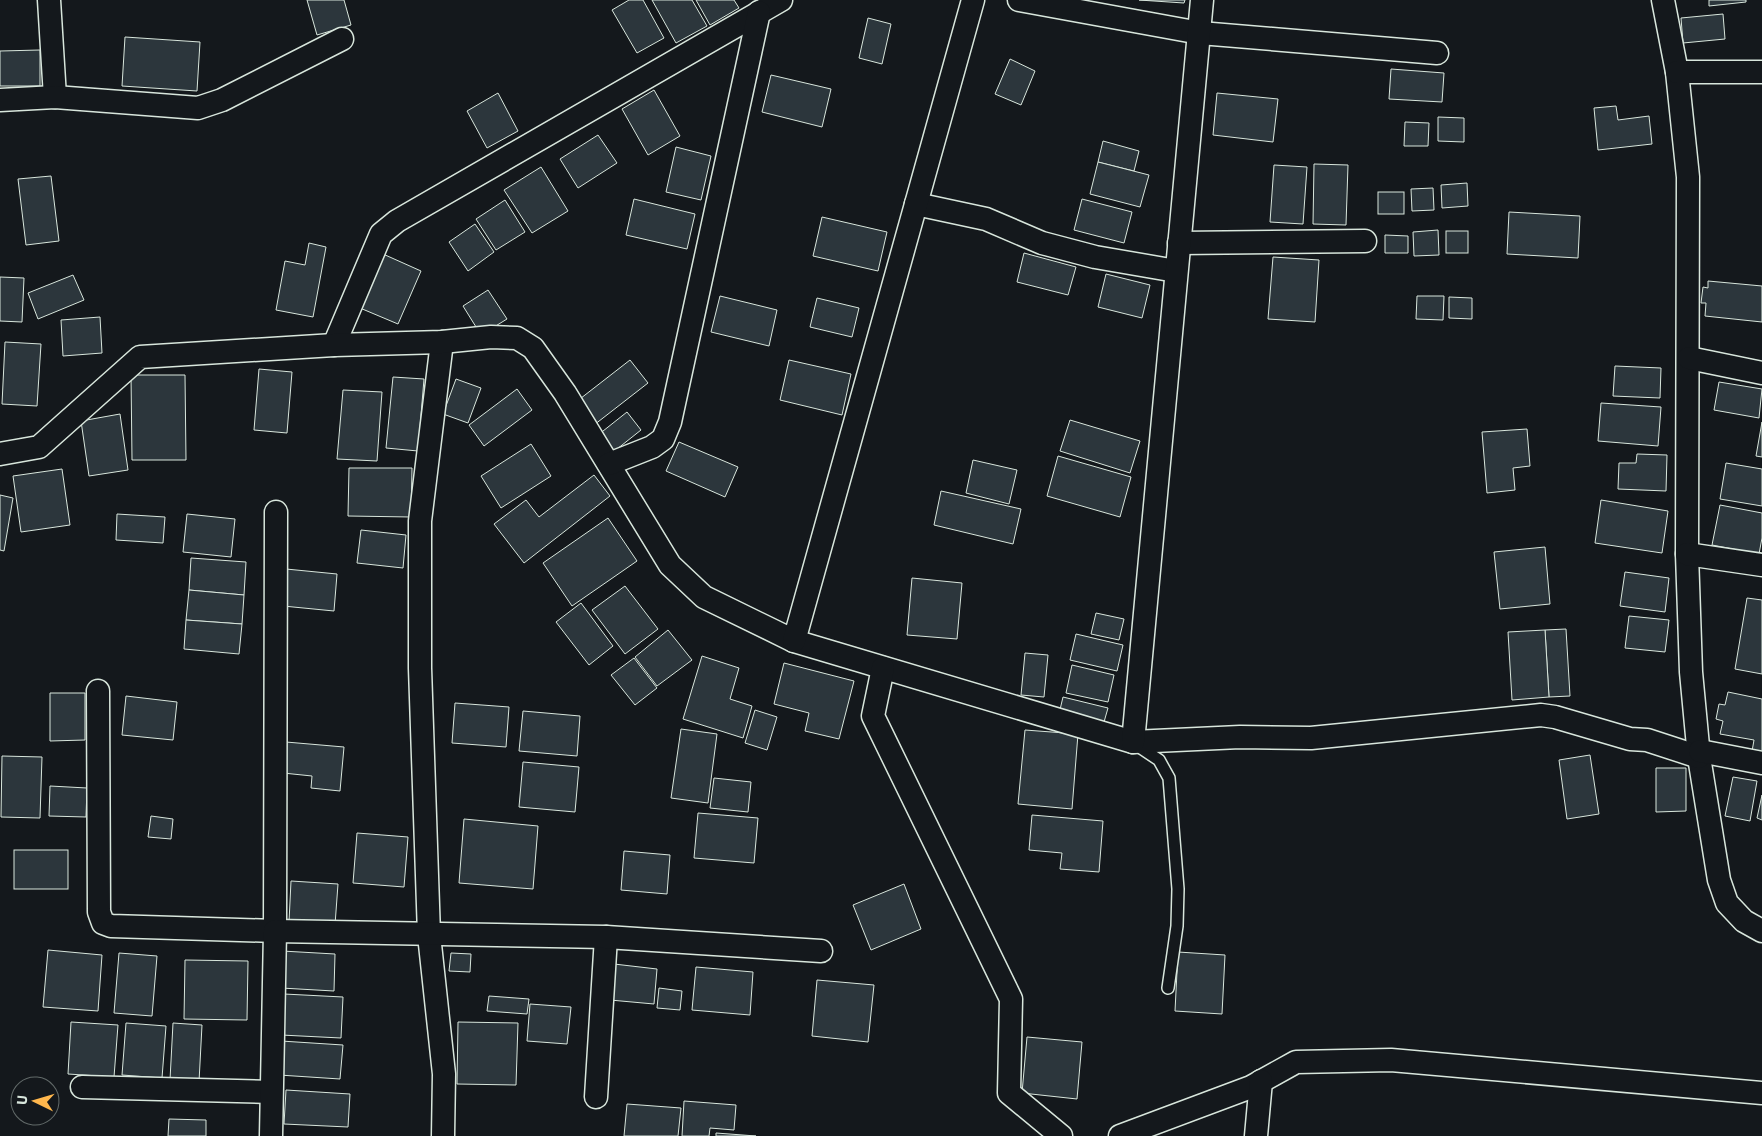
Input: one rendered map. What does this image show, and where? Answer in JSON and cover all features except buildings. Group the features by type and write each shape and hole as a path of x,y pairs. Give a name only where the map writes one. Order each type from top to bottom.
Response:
{"street":[{"path":"49,0 55,98"},
{"path":"334,345 381,234 397,221 781,0"},
{"path":"794,641 973,0"},
{"path":"1019,0 1200,33 1437,53"},
{"path":"1133,742 1202,0"},
{"path":"1663,0 1677,72 1688,177 1687,554 1691,672 1699,754 1719,880 1727,903 1744,921 1762,931"},
{"path":"609,464 652,447 663,439 670,422 759,12"},
{"path":"0,100 55,98 198,108 222,100 342,40"},
{"path":"1677,72 1762,72"},
{"path":"916,204 986,219 1042,243 1095,257 1176,271"},
{"path":"1179,243 1365,241"},
{"path":"0,454 39,447 140,357 334,345 442,342 491,337 517,338 533,348 565,393 670,566 704,597 794,641 1133,742 1240,737 1311,738 1541,715 1555,717 1630,739 1647,740 1699,754 1762,763"},
{"path":"442,342 420,520 420,668 429,935 444,1074 443,1136"},
{"path":"1689,358 1762,373"},
{"path":"270,1136 275,932 276,512"},
{"path":"1687,554 1762,566"},
{"path":"883,668 873,716 1011,999 1009,1093 1061,1136"},
{"path":"98,691 99,912 103,923 111,926 275,932 606,937 821,951"},
{"path":"596,1097 606,937"},
{"path":"1120,1136 1261,1081 1296,1062 1391,1060 1762,1093"},
{"path":"1256,1136 1261,1081"},
{"path":"82,1087 271,1092"}],"lane":[{"path":"1133,742 1159,760 1169,778 1178,889 1177,926 1168,988"}]}
